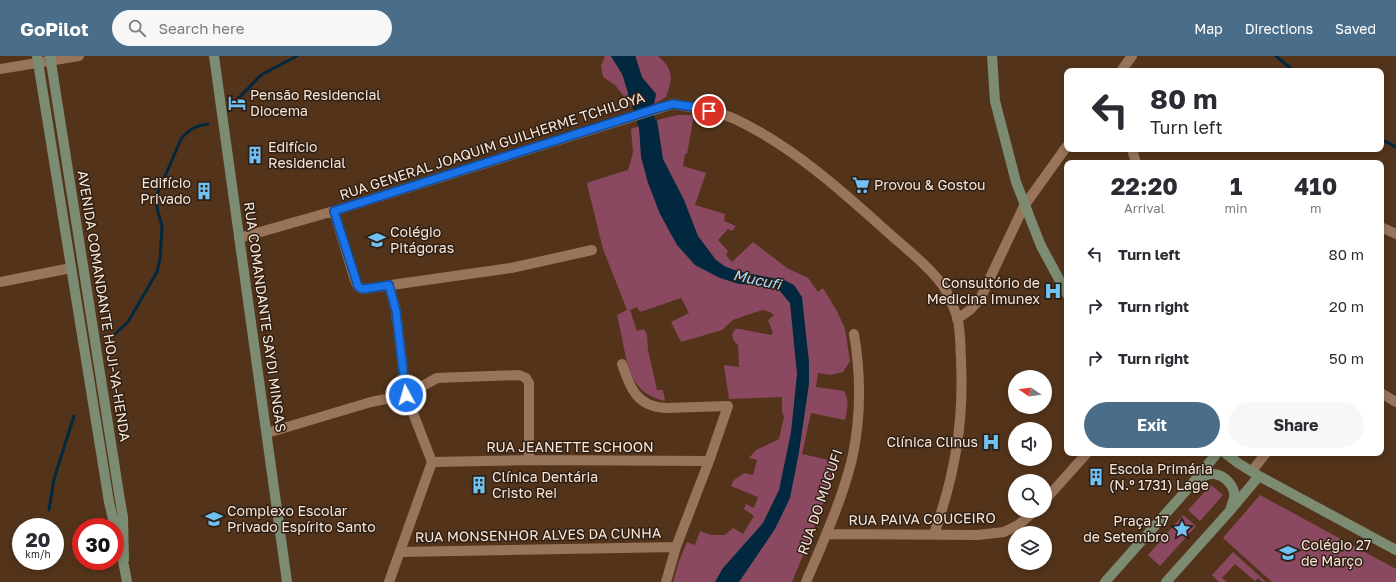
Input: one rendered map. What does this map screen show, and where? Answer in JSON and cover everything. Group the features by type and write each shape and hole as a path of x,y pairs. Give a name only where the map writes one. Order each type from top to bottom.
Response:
{"street":[{"path":"0,69 37,59 79,56"},
{"name":"RUA COMANDANTE SAYDI MINGAS","path":"214,56 287,582"},
{"path":"992,56 995,101 1016,182 1024,206 1041,246 1064,288"},
{"path":"1123,68 1132,56"},
{"name":"AVENIDA COMANDANTE HOJI-YA-HENDA","path":"50,58 123,518"},
{"name":"AVENIDA COMANDANTE HOJI-YA-HENDA","path":"37,59 113,518"},
{"name":"RUA GENERAL JOAQUIM GUILHERME TCHILOYA","path":"239,238 334,211 673,104 694,107 733,118 765,135 802,160 845,193 928,268 946,289 957,318 960,343 962,379 961,419 950,484 934,534"},
{"path":"957,318 970,310 980,299 1024,206 1064,150"},
{"path":"334,211 358,286 364,289 511,268 592,250"},
{"path":"1384,228 1396,234"},
{"path":"0,282 71,268"},
{"path":"389,285 396,311 406,395 432,462 389,582"},
{"name":"RUA DO MUCUFI","path":"806,582 827,534 852,459 856,434 859,389 854,334"},
{"path":"622,364 634,394 640,401 649,406 658,408 728,406 709,461 676,547 666,582"},
{"path":"267,433 371,402 406,395 437,378 519,375 526,378 529,383 529,460"},
{"path":"1384,395 1396,402"},
{"path":"1052,492 1084,456"},
{"path":"1105,582 1192,484 1212,456"},
{"path":"1219,456 1238,463"},
{"path":"1229,456 1238,463 1396,550"},
{"path":"1166,582 1228,513 1256,473 1264,456"},
{"name":"RUA JEANETTE SCHOON","path":"432,462 529,460 709,461"},
{"path":"1192,484 1204,476 1213,473 1221,476 1229,482 1233,490 1234,498 1228,513"},
{"name":"RUA PAIVA COUCEIRO","path":"827,534 978,534 1004,532 1018,525 1026,518"},
{"name":"RUA MONSENHOR ALVES DA CUNHA","path":"400,552 676,547"},
{"name":"AVENIDA COMANDANTE HOJI-YA-HENDA","path":"124,560 127,582"}],"shaded area":[{"path":"605,56 611,56 629,85 628,95 636,109 633,108 615,85 603,77 601,66"},
{"path":"632,56 658,56 663,61 671,75 670,85 666,97 654,104 656,94 635,69"},
{"path":"678,115 694,115 687,154 685,154 683,166 706,173 695,205 725,214 724,221 736,226 732,231 728,229 718,240 728,251 726,255 732,262 753,242 787,268 808,278 818,292 823,288 837,311 845,329 850,361 843,372 830,375 818,373 816,387 844,391 847,402 845,420 811,413 802,454 838,462 811,536 792,582 673,582 679,561 687,542 695,545 700,531 711,535 725,535 733,528 743,534 754,516 744,509 746,504 754,508 758,497 731,486 734,480 744,473 753,475 757,460 749,458 756,450 779,439 784,417 782,411 782,397 729,399 724,365 739,367 738,345 734,341 732,335 735,329 771,335 773,333 768,320 774,315 770,312 763,310 753,313 733,320 722,330 681,342 671,322 689,313 681,298 640,312 637,307 630,310 637,331 644,329 647,335 648,350 657,390 663,390 665,401 654,398 639,387 630,371 617,315 627,310 603,249 587,184 589,182 628,170 633,153 631,129 657,120"},
{"path":"1211,485 1223,495 1200,521 1188,510"},
{"name":"Colégio 27 de Março","path":"1260,495 1396,569 1396,582 1272,582 1223,538"},
{"path":"1183,515 1196,526 1160,566 1148,555"},
{"path":"1233,552 1266,582 1263,582 1258,578 1255,581 1235,564 1222,578 1227,582 1219,582 1212,575"}],"water":[{"path":"611,56 632,56 635,69 656,94 654,104 636,109 628,95 629,85"},
{"path":"657,120 663,159 684,200 698,236 716,260 726,267 741,272 784,280 794,285 802,297 809,362 809,384 799,452 790,498 775,529 739,582 715,582 723,568 763,523 779,490 791,432 797,374 790,303 779,290 754,285 739,284 720,278 695,265 677,245 660,214 648,183 641,157 639,126"}],"waterway":[{"path":"232,105 261,75 297,56"},
{"name":"Mucufi","path":"626,56 648,127 651,146"},
{"path":"1276,56 1290,68"},
{"path":"114,335 128,322 157,272 160,259 162,226 157,208 157,195 181,139 193,128 208,124"},
{"path":"1384,141 1396,147"},
{"path":"49,510 54,479 74,416"}],"place":[{"name":"Pensão Residencial Diocema","path":"237,103"},
{"name":"Edifício Residencial","path":"255,155"},
{"name":"Provou & Gostou","path":"861,185"},
{"name":"Edifício Privado","path":"204,191"},
{"name":"Colégio Pitágoras","path":"377,240"},
{"name":"Consultório de Medicina Imunex","path":"1053,291"},
{"name":"Clínica Clinus","path":"991,442"},
{"name":"Escola Primária (N.º 1731) Lage","path":"1096,477"},
{"name":"Clínica Dentária Cristo Rei","path":"479,485"},
{"name":"Complexo Escolar Privado Espírito Santo","path":"214,519"},
{"name":"Praça 17 de Setembro","path":"1182,529"},
{"name":"Colégio 27 de Março","path":"1288,553"}],"route":[{"path":"406,395 396,311 389,285 364,289 358,286 334,211 658,108 673,104 709,111"}]}
